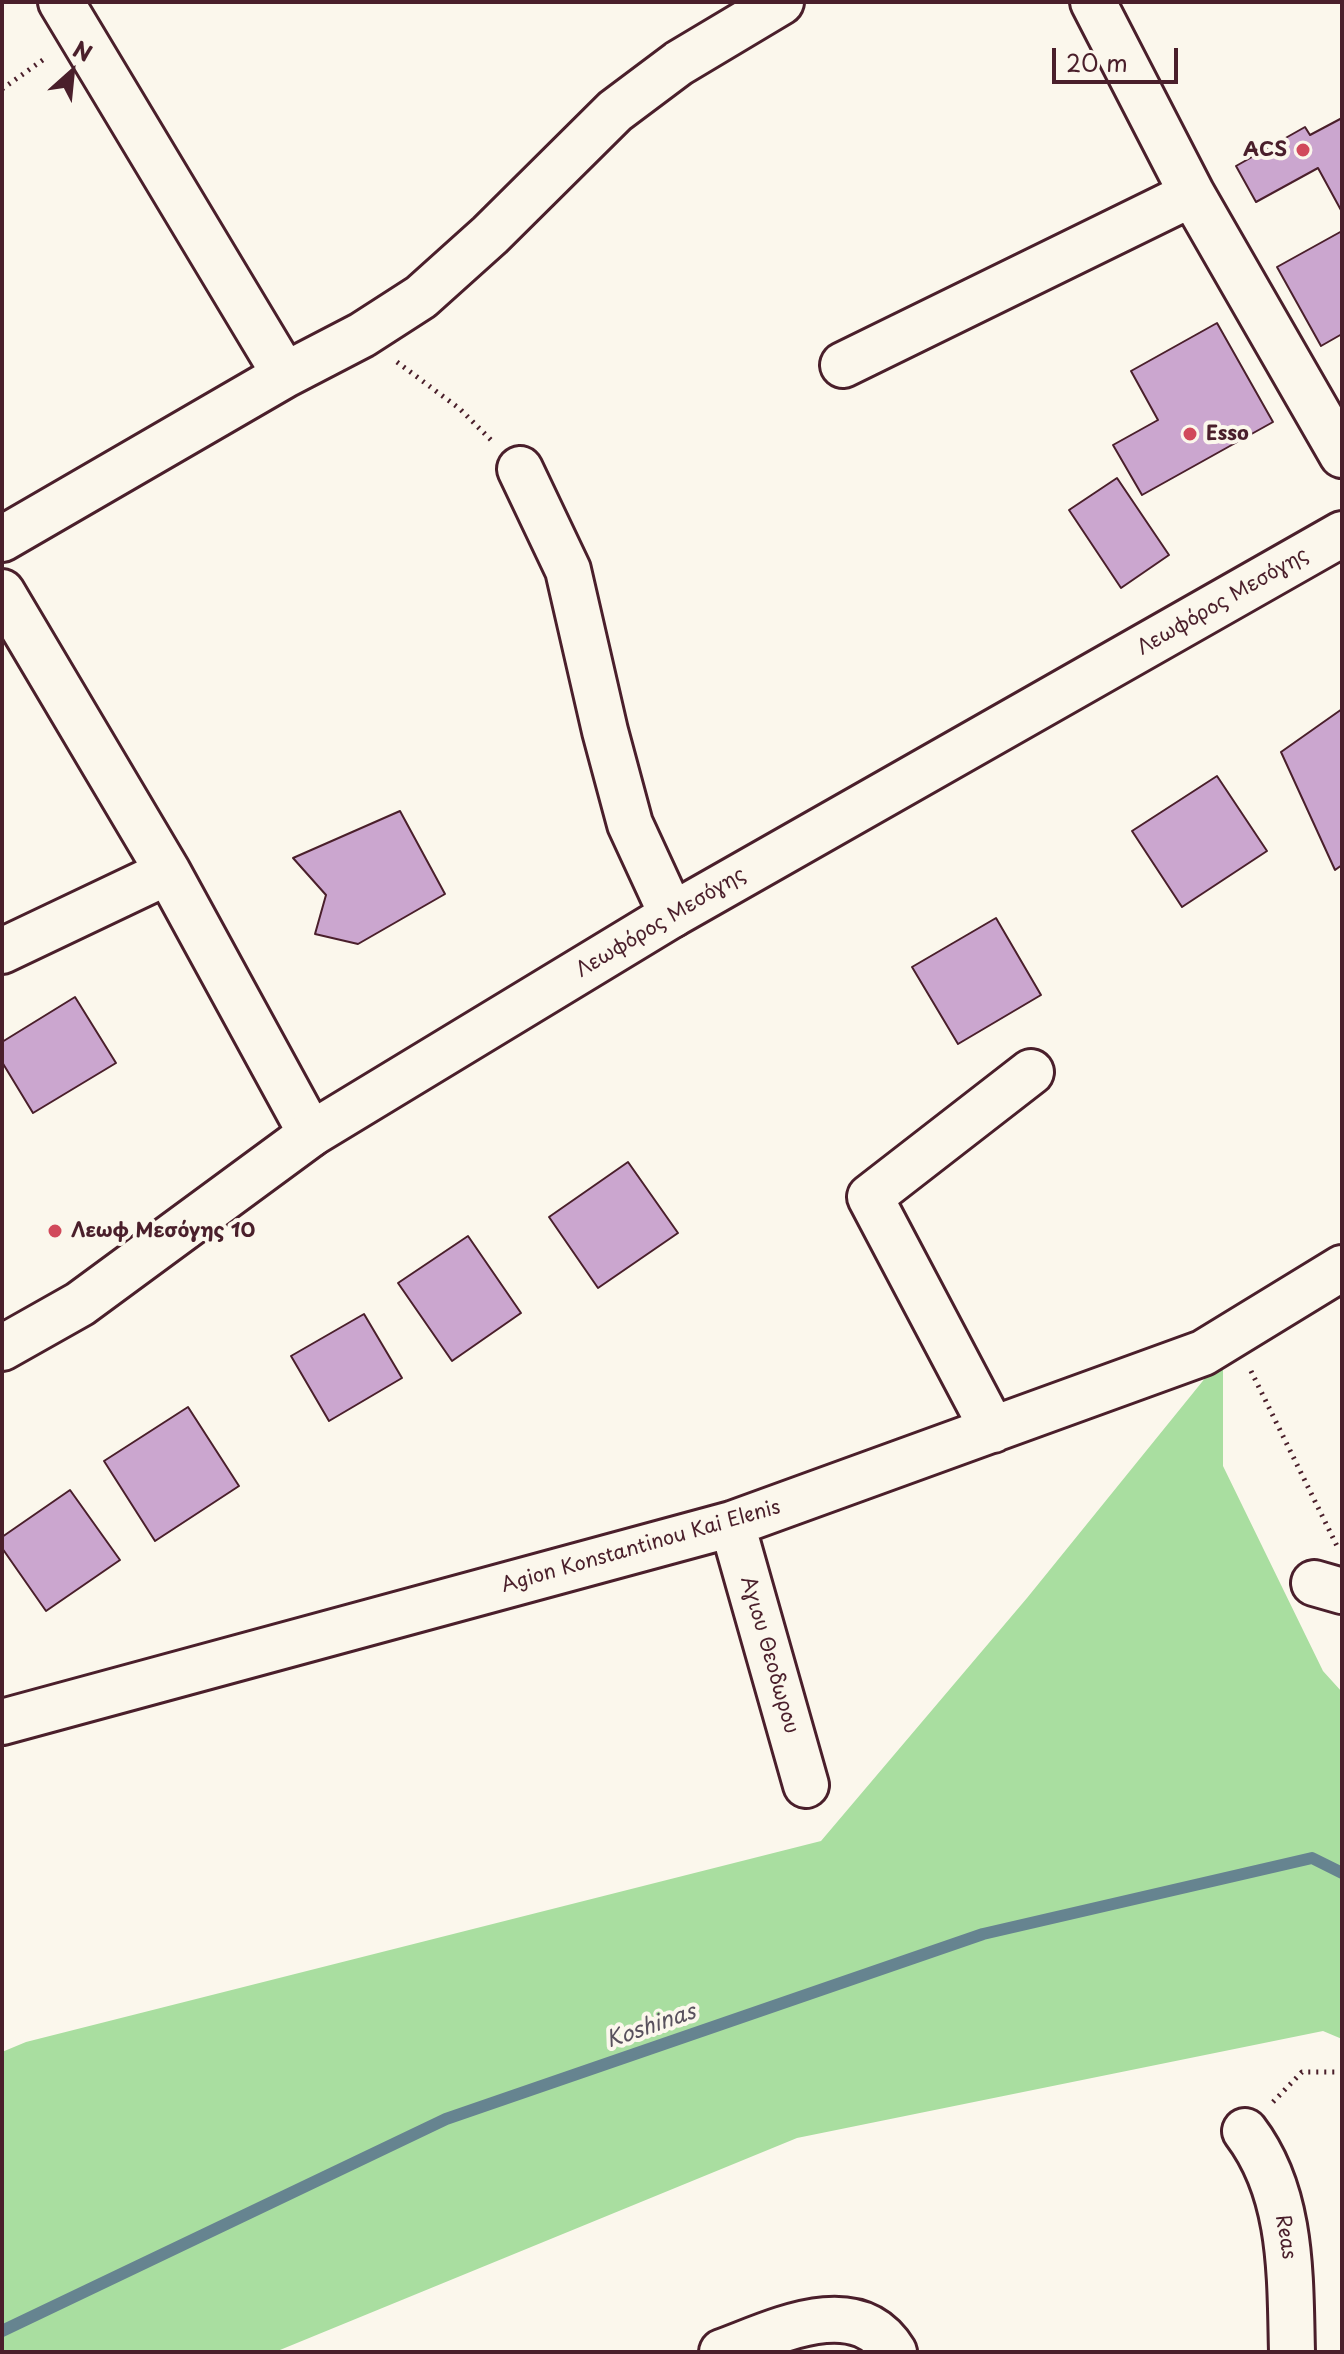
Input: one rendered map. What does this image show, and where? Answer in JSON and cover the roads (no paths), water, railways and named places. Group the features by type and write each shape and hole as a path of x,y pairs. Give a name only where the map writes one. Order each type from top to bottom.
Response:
{"street":[{"path":"2,539 285,375 362,335 421,297 490,235 615,111 679,63 781,2"},
{"path":"1093,2 1192,194 1342,455"},
{"path":"70,18 285,375"},
{"path":"843,365 1192,194"},
{"path":"520,469 568,570 630,824 672,915"},
{"name":"Λεωφόρος Μεσόγης","path":"2,1348 80,1304 311,1134 672,915 1339,542"},
{"path":"2,592 168,872 311,1134"},
{"path":"2,951 168,872"},
{"path":"993,1430 870,1197 1031,1072"},
{"name":"Agion Konstantinou Kai Elenis","path":"2,1722 732,1524 1203,1353 1342,1268"},
{"name":"Αγιου Θεοδωρου","path":"732,1524 806,1785"},
{"name":"Reas","path":"1245,2131 1261,2152 1272,2175 1283,2217 1290,2267 1292,2352"},
{"path":"722,2352 793,2326 837,2318 864,2324 881,2335 894,2352"}],"waterway":[{"name":"Koshinas","path":"2,2331 446,2119 983,1934 1312,1858 1342,1873"}],"place":[{"name":"ACS","path":"1303,150"},
{"name":"Esso","path":"1190,434"},
{"name":"Λεωφ Μεσόγης 10","path":"55,1231"}]}
